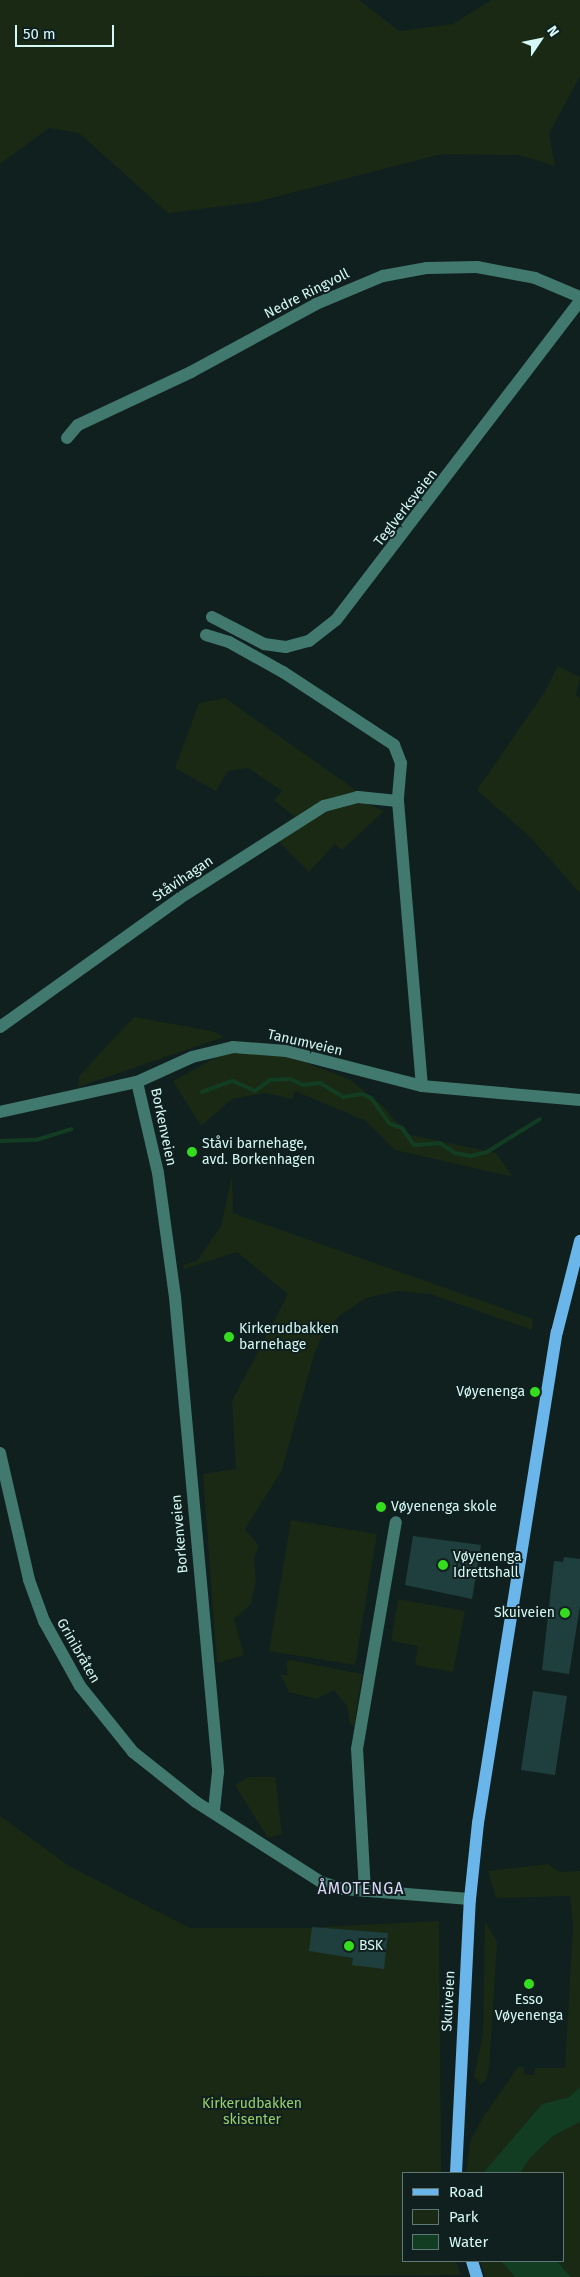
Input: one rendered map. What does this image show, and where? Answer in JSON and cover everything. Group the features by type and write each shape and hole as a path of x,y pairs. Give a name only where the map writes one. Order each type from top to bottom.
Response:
{"main road":[{"name":"Skuiveien","path":"456,2172 470,1899 484,1779 557,1332 580,1241"},
{"path":"472,2262 476,2277"}],"street":[{"name":"Nedre Ringvoll","path":"67,438 78,425 191,372 316,304 383,276 427,268 477,267 535,278 580,297"},
{"name":"Teglverksveien","path":"212,616 264,644 286,647 309,641 336,620 580,301"},
{"path":"206,635 229,642 283,672 394,745 401,763 398,801 422,1086"},
{"name":"Ståvihagan","path":"0,1026 176,901 324,806 358,797 398,801"},
{"name":"Tanumveien","path":"0,1112 137,1082 212,1050 241,1047 286,1052 422,1086 580,1100"},
{"name":"Borkenveien","path":"137,1082 158,1173 175,1297 218,1772 214,1812"},
{"name":"Grinibråten","path":"0,1453 29,1580 59,1652 96,1709 133,1752 214,1812"},
{"path":"365,1891 357,1749 396,1522"},
{"path":"214,1812 321,1882 365,1891 470,1899"}],"green space":[{"path":"0,0 359,0 399,31 453,24 491,0 580,0 580,76 549,134 555,166 519,155 441,154 256,202 168,213 79,133 49,128 0,164"},
{"path":"558,666 580,677 576,695 580,698 580,893 531,838 477,790 544,693"},
{"path":"225,698 357,791 331,798 295,817 274,800 282,791 248,768 228,771 216,791 175,768 199,703"},
{"path":"363,802 384,811 342,850 335,844 309,872 278,841 321,813"},
{"path":"134,1017 212,1031 224,1037 78,1087 79,1076"},
{"path":"224,1053 280,1053 349,1079 384,1107 406,1134 496,1153 513,1177 395,1150 366,1121 295,1091 292,1099 266,1093 232,1099 201,1126 173,1081"},
{"path":"232,1176 233,1213 533,1319 532,1330 430,1294 398,1291 366,1298 339,1316 321,1338 314,1355 282,1470 245,1529 259,1546 254,1558 256,1580 251,1604 234,1619 244,1655 217,1663 203,1474 236,1469 232,1401 288,1294 237,1252 184,1269 183,1265 197,1261 221,1226"},
{"path":"291,1520 377,1534 355,1665 269,1651"},
{"path":"398,1599 465,1611 453,1672 415,1665 418,1646 391,1641"},
{"path":"291,1660 362,1674 354,1727 350,1724 347,1706 334,1690 316,1699 289,1692 280,1674 288,1676 286,1662"},
{"path":"249,1777 275,1777 282,1834 268,1838 235,1785"},
{"name":"Kirkerudbakken skisenter","path":"0,1816 69,1866 190,1928 303,1928 439,1921 441,2172 402,2172 402,2262 456,2262 461,2275 0,2277"},
{"path":"548,1864 559,1872 580,1871 580,2087 569,2097 542,2104 484,2172 466,2172 470,2142 483,2117 518,2067 524,2067 524,2074 534,2075 535,2068 565,2068 573,1925 570,1896 496,1898 488,1871"},
{"path":"485,1921 497,1942 489,2068 486,2081 480,2084 474,2076 483,2034"},
{"path":"580,2122 580,2277 571,2277 558,2262 565,2262 565,2172 521,2172 530,2158 553,2136"},
{"path":"480,2262 502,2262 515,2277 485,2277"}],"water":[{"path":"580,2087 580,2122 553,2136 530,2158 521,2172 484,2172 542,2104 569,2097"},
{"path":"502,2262 558,2262 571,2277 515,2277"}],"building":[{"name":"Vøyenenga Idrettshall","path":"413,1536 481,1545 472,1599 405,1585"},
{"name":"Skuiveien","path":"564,1557 580,1559 580,1606 569,1674 542,1670 554,1561 563,1562"},
{"path":"533,1691 567,1696 555,1775 521,1770"},
{"name":"BSK","path":"312,1927 388,1933 384,1969 352,1965 353,1958 309,1951"}],"waterway":[{"path":"202,1092 233,1081 255,1091 270,1080 290,1079 303,1085 320,1083 343,1097 362,1094 371,1098 390,1124 402,1128 414,1145 440,1143 455,1153 471,1156 487,1152 540,1119"},
{"path":"0,1141 36,1140 71,1129"}],"place":[{"name":"Ståvi barnehage, avd. Borkenhagen","path":"192,1152"},
{"name":"Kirkerudbakken barnehage","path":"229,1337"},
{"name":"Vøyenenga","path":"535,1392"},
{"name":"Vøyenenga skole","path":"381,1507"},
{"name":"Vøyenenga Idrettshall","path":"443,1565"},
{"name":"Skuiveien","path":"565,1613"},
{"name":"BSK","path":"349,1946"},
{"name":"Esso Vøyenenga","path":"529,1984"}],"district":[{"name":"ÅMOTENGA","path":"361,1889"}]}
